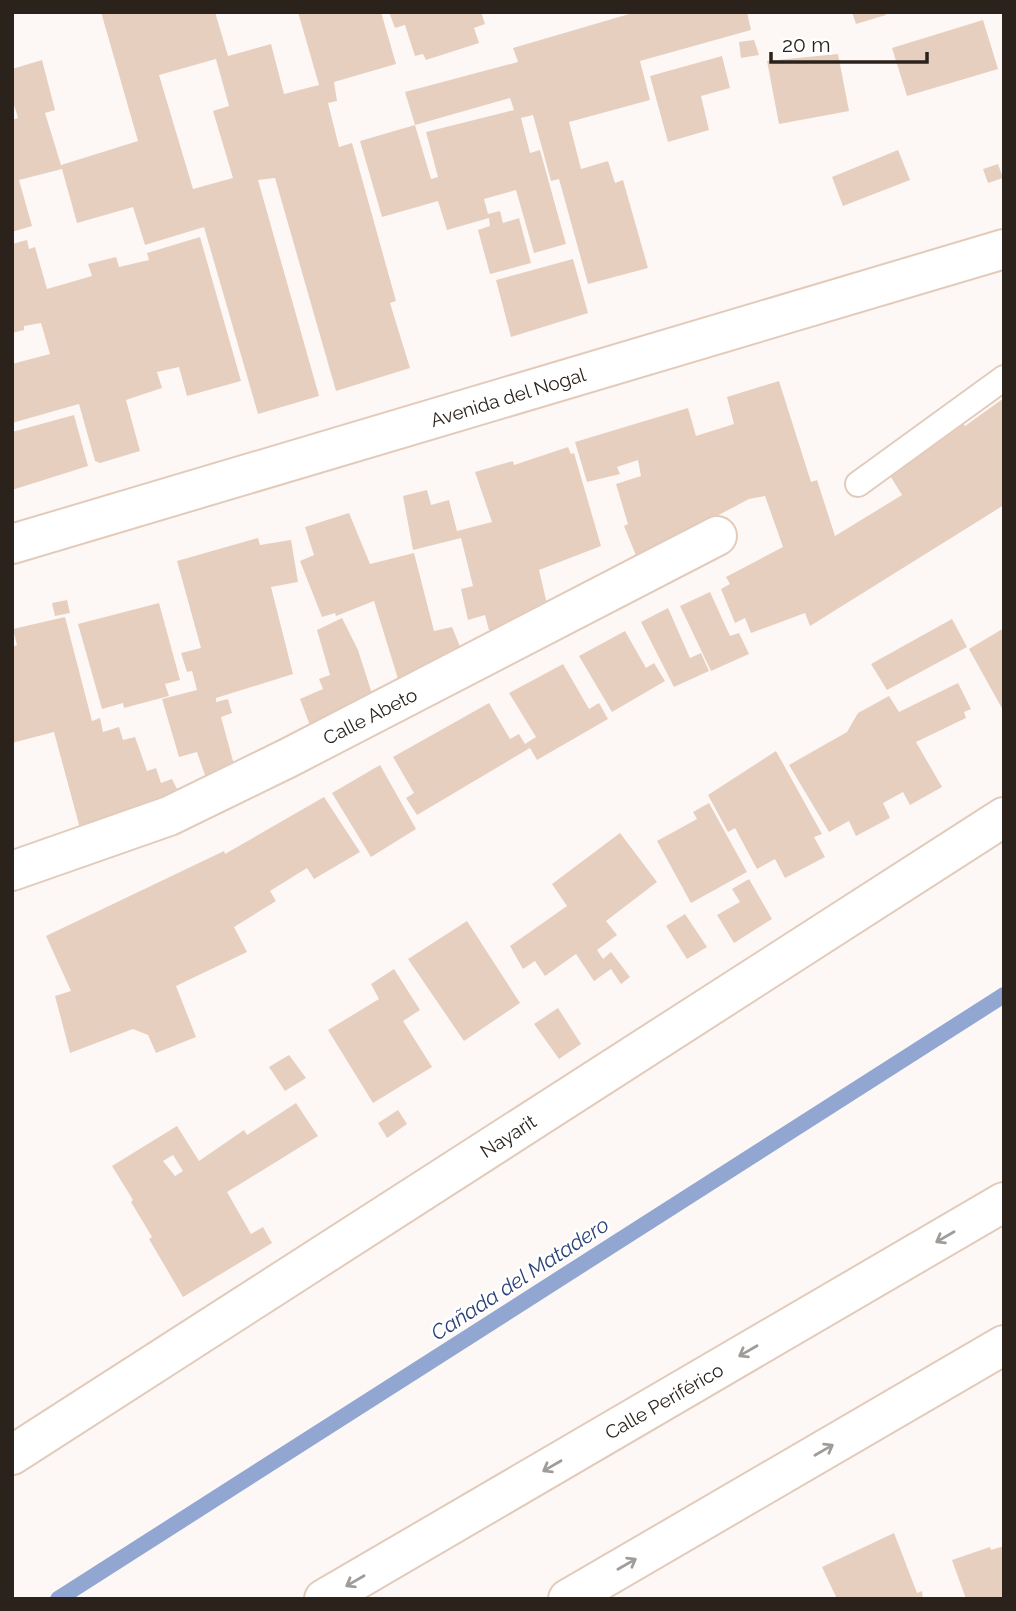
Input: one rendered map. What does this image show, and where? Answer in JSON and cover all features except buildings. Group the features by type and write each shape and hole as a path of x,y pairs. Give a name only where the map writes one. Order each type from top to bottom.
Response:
{"main road":[{"name":"Avenida del Nogal","path":"12,544 1004,249"},
{"name":"Calle Abeto","path":"12,871 180,810 300,752 717,536"},
{"name":"Nayarit","path":"12,1455 1004,817"},
{"name":"Calle Periférico","path":"324,1599 1004,1202"},
{"path":"568,1599 1004,1345"}],"lane":[{"path":"858,484 1004,378"}],"waterway":[{"name":"Cañada del Matadero","path":"58,1599 1004,995"}]}
